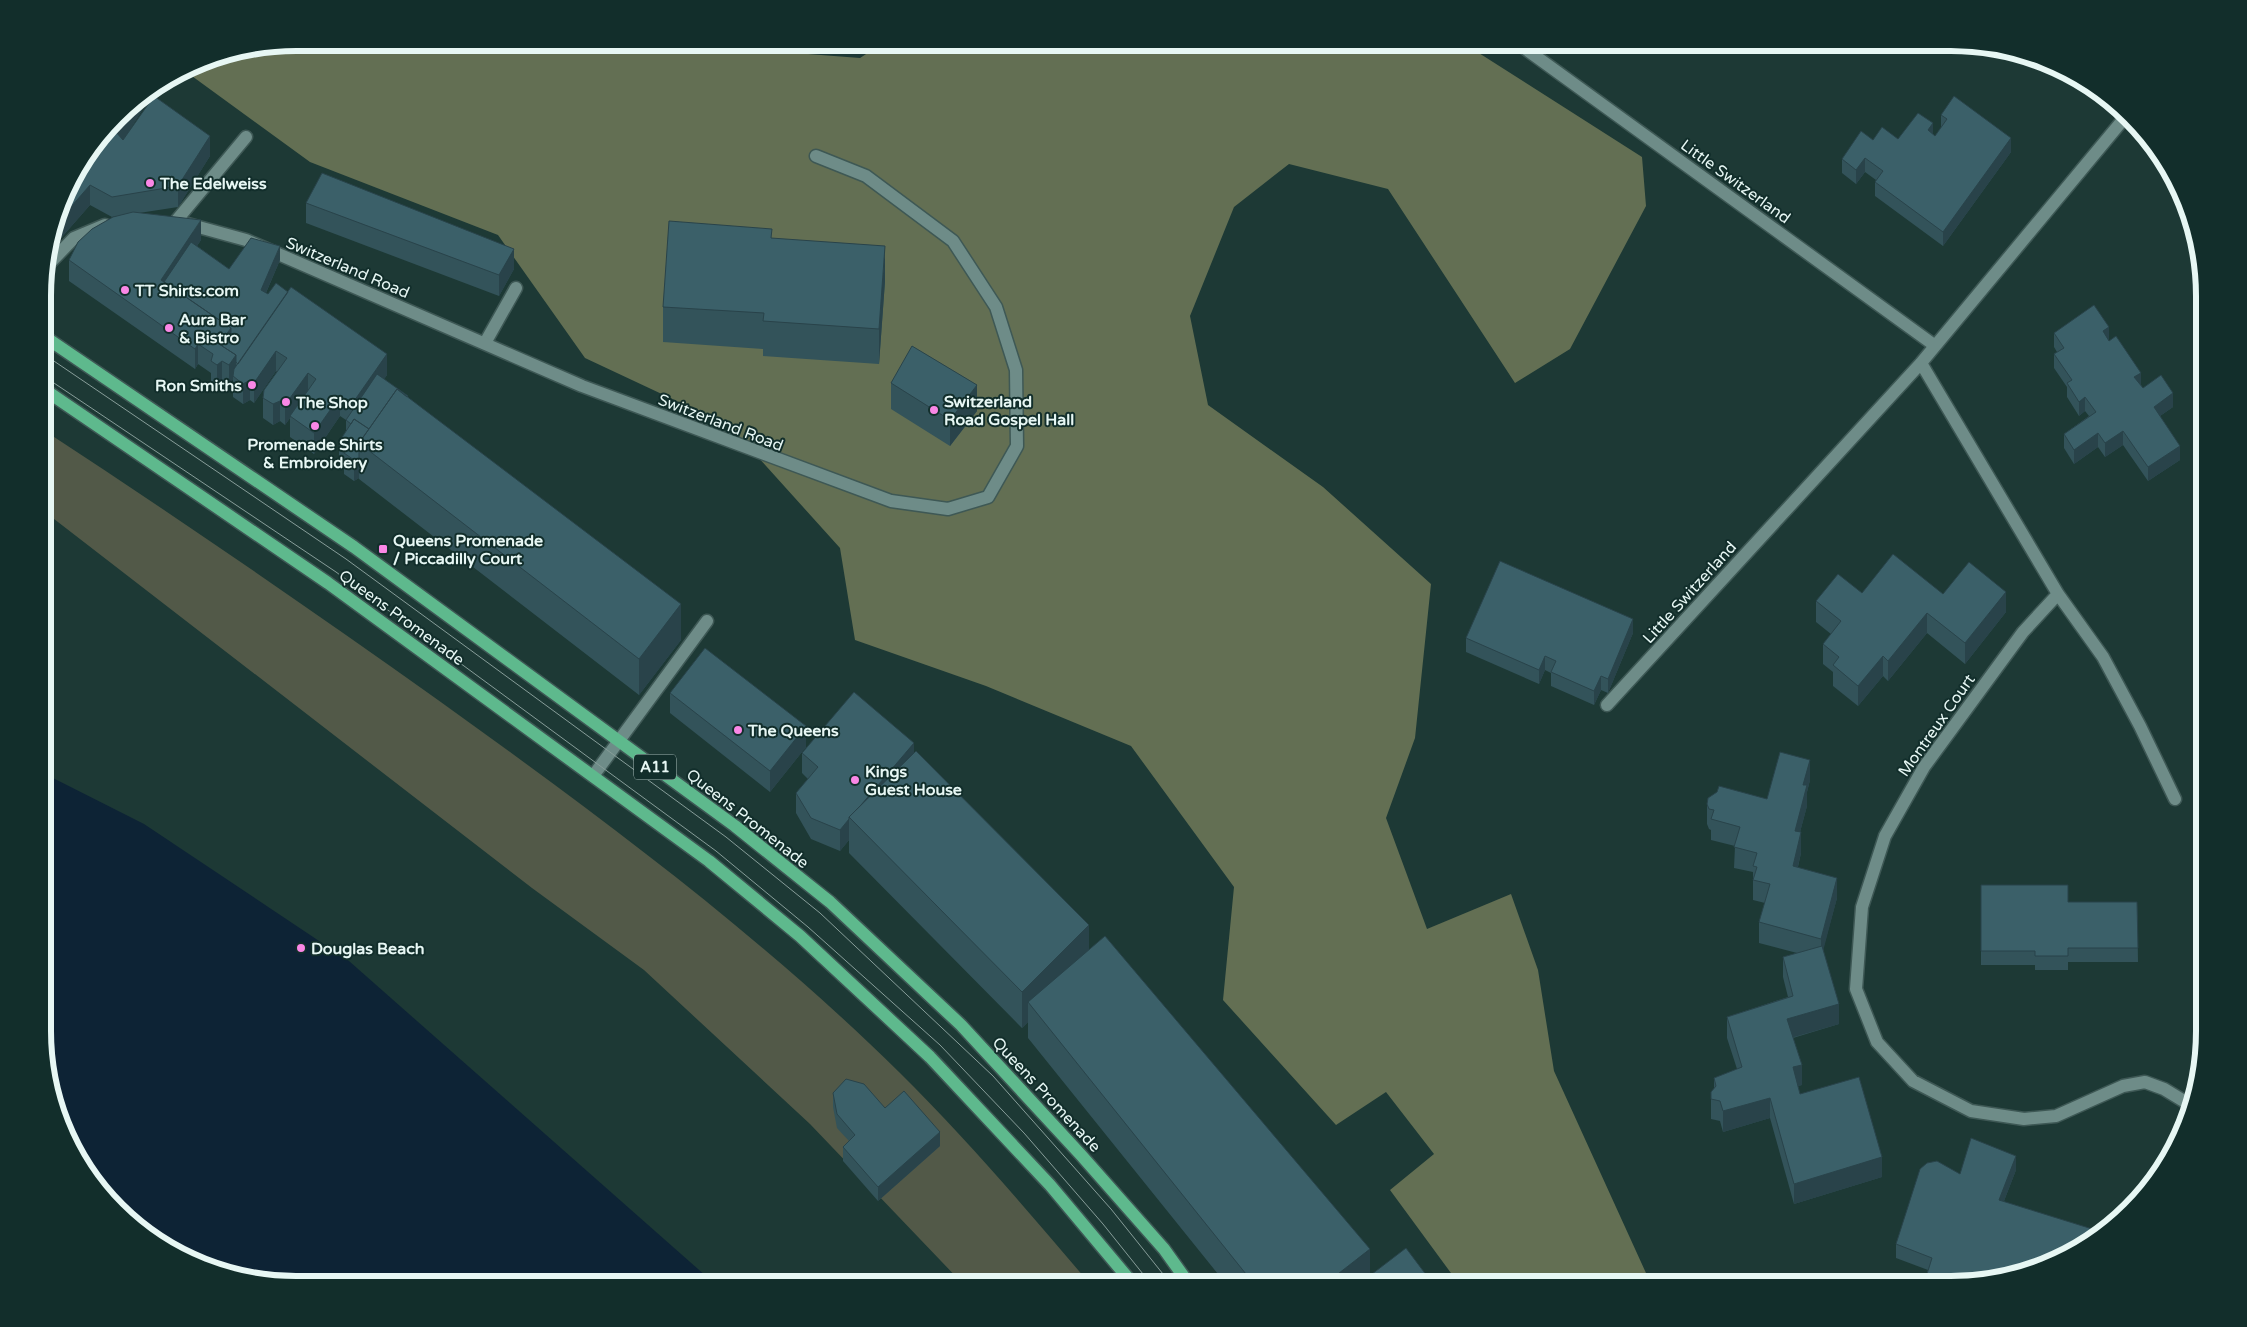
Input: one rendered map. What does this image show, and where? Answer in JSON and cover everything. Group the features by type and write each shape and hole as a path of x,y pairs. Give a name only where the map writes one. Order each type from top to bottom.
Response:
{"main road":[{"name":"Queens Promenade","path":"51,341 354,547 735,826 830,902 961,1025 1081,1155 1164,1249 1183,1276"},
{"name":"Queens Promenade","path":"51,394 328,583 709,862 800,936 930,1057 1050,1185 1126,1276"}],"street":[{"name":"Little Switzerland","path":"1529,51 1934,345"},
{"name":"Little Switzerland","path":"1607,705 1921,363 2122,121"},
{"name":"Switzerland Road","path":"246,137 172,221 246,240 582,386 891,502 948,509 988,497 1017,446 1016,370 996,307 953,241 866,176 816,156"},
{"path":"54,259 74,238 109,224 119,223"},
{"path":"485,343 516,288"},
{"path":"1921,363 2058,594 2103,657 2140,726 2175,799"},
{"name":"Montreux Court","path":"2058,594 2023,632 1924,767 1885,836 1862,907 1856,989 1877,1042 1913,1081 1971,1111 2024,1119 2056,1116 2123,1086 2145,1082 2164,1089 2185,1102"},
{"path":"593,776 707,622"}],"green space":[{"path":"296,51 798,51 808,54 860,58 871,51 1476,51 1642,157 1646,206 1570,349 1515,383 1388,189 1289,164 1234,207 1190,316 1208,405 1323,487 1431,584 1415,738 1386,818 1427,929 1511,894 1538,970 1554,1071 1647,1276 1453,1276 1390,1190 1434,1154 1386,1092 1336,1125 1223,1000 1234,887 1131,746 986,686 855,640 840,548 730,426 585,358 498,235 310,162 191,75 217,64 248,56"},
{"path":"51,435 341,631 558,787 676,877 790,971 899,1072 997,1176 1083,1276 955,1276 810,1124 644,970 532,888 51,517"}],"water":[{"path":"51,777 144,824 349,961 706,1276 296,1276 264,1274 217,1263 202,1257 174,1243 147,1225 112,1192 84,1153 64,1110 56,1079 51,1031"}],"building":[{"path":"1954,96 2011,138 1943,232 1875,182 1883,171 1865,158 1856,170 1842,159 1861,131 1873,140 1882,127 1898,139 1918,113 1933,123 1928,130 1935,136 1947,119 1941,115"},
{"path":"155,97 210,136 178,186 112,197 90,185 66,213 84,174 102,147 118,128 116,132 123,140"},
{"path":"322,173 514,249 499,275 306,203"},
{"path":"133,212 201,220 161,280 231,328 219,344 236,355 229,365 222,361 217,365 211,361 213,354 198,344 195,349 69,260 78,242 92,229 113,217"},
{"path":"669,221 772,229 771,238 885,246 879,329 763,321 764,313 663,307"},
{"path":"251,238 280,246 261,290 268,294 276,283 288,292 238,364 236,362 236,355 222,346 231,334 231,328 164,282 191,242 229,269"},
{"path":"291,287 387,354 352,404 340,396 314,433 290,416 316,379 308,373 285,405 280,401 273,404 263,398 264,390 287,358 276,351 254,383 250,380 243,384 233,376 234,369"},
{"path":"2094,305 2109,327 2103,331 2109,341 2116,336 2141,373 2134,377 2143,388 2161,375 2173,393 2154,407 2180,446 2148,467 2123,431 2105,443 2098,433 2074,450 2064,434 2096,412 2085,397 2079,402 2067,383 2072,380 2054,354 2064,348 2054,333"},
{"path":"912,346 977,385 950,420 891,383"},
{"path":"377,374 408,396 397,389 369,429 354,419 351,424 346,420"},
{"path":"397,389 681,604 639,659 359,443"},
{"path":"354,419 369,429 359,443 359,458 354,460 344,453 345,446 339,442"},
{"path":"1893,554 1943,594 1969,562 2006,592 1965,643 1927,613 1888,661 1883,656 1858,686 1833,665 1839,657 1823,644 1841,621 1816,601 1838,574 1862,593"},
{"path":"1500,561 1633,619 1608,679 1601,676 1594,691 1551,672 1556,661 1545,656 1539,670 1466,638"},
{"name":"The Queens","path":"705,648 806,726 770,771 670,693"},
{"name":"Kings Guest House","path":"854,692 914,743 849,817 840,830 811,818 796,793 818,767 802,753"},
{"path":"916,751 1089,925 1022,992 849,817"},
{"path":"1780,752 1810,760 1803,785 1807,785 1795,831 1801,832 1793,866 1837,878 1821,939 1759,922 1770,884 1753,880 1757,867 1753,866 1757,853 1734,847 1740,827 1711,819 1714,810 1709,809 1707,804 1708,798 1717,792 1719,786 1767,799"},
{"path":"1981,885 2068,885 2068,902 2137,902 2138,948 2068,948 2068,956 2035,956 2035,951 1981,951"},
{"path":"1105,936 1370,1249 1335,1276 1248,1276 1028,1002"},
{"path":"1822,946 1839,1004 1787,1019 1802,1065 1793,1067 1800,1094 1859,1077 1882,1157 1794,1184 1770,1098 1723,1111 1720,1101 1711,1099 1711,1092 1716,1086 1714,1078 1742,1067 1727,1017 1793,996 1783,957"},
{"path":"846,1079 864,1084 885,1108 904,1091 940,1132 878,1187 843,1147 855,1135 837,1114 833,1093"},
{"path":"1971,1138 2016,1156 1999,1200 2094,1229 2073,1243 2030,1263 1983,1274 1932,1276 1927,1274 1932,1258 1896,1244 1920,1169 1927,1163 1937,1161 1960,1174"},
{"path":"1406,1248 1427,1276 1369,1276"}],"tram line":[{"path":"51,359 346,559 726,837 820,913 993,1076 1111,1209 1165,1276"},
{"path":"51,381 336,572 716,851 808,927 940,1045 1024,1133 1103,1224 1145,1276"}],"place":[{"name":"The Edelweiss","path":"150,183"},
{"name":"TT Shirts.com","path":"125,290"},
{"name":"Aura Bar & Bistro","path":"169,328"},
{"name":"Ron Smiths","path":"252,385"},
{"name":"The Shop","path":"286,402"},
{"name":"Switzerland Road Gospel Hall","path":"934,410"},
{"name":"Promenade Shirts & Embroidery","path":"315,426"},
{"name":"Queens Promenade / Piccadilly Court","path":"383,549"},
{"name":"The Queens","path":"738,730"},
{"name":"Kings Guest House","path":"855,780"},
{"name":"Douglas Beach","path":"301,948"}]}
